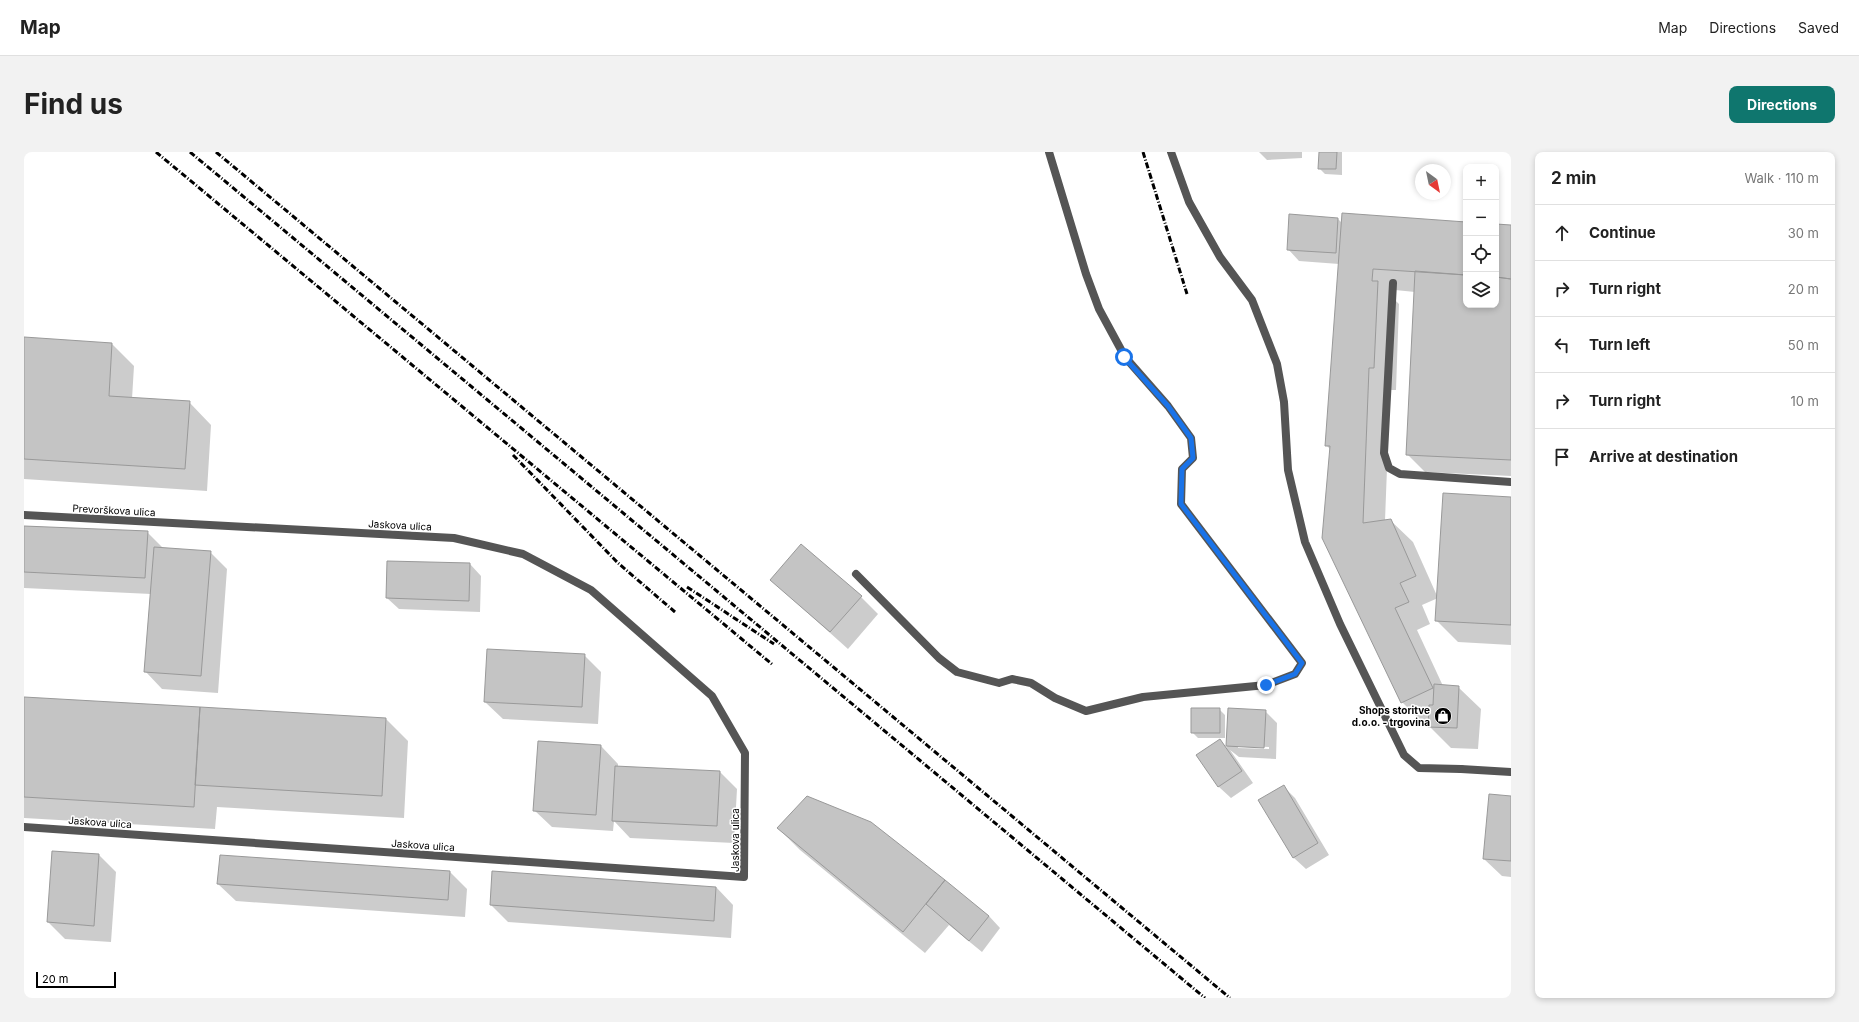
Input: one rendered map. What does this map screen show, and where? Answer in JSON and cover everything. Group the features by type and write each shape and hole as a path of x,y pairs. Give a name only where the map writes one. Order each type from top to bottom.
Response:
{"street":[{"path":"856,574 939,658 957,672 999,683 1012,679 1031,683 1055,698 1086,710 1143,697 1266,685 1295,674 1302,663 1181,504 1182,469 1193,458 1191,438 1168,406 1124,357 1100,309 1086,274 1049,152"},
{"path":"1171,152 1188,202 1220,257 1252,300 1276,364 1284,402 1288,470 1305,542 1340,624 1404,755 1419,768 1511,772"},
{"path":"1393,283 1384,453 1389,468 1400,474 1511,482"},
{"name":"Prevorškova ulica","path":"24,515 204,525"},
{"name":"Jaskova ulica","path":"24,827 744,877 746,753 712,696 591,590 523,554 454,538 204,525"}],"building":[{"path":"1319,152 1337,152 1336,169 1318,169"},
{"path":"1342,213 1463,222 1463,275 1373,269 1372,281 1378,281 1374,368 1369,368 1363,523 1391,519 1416,576 1400,583 1409,602 1395,608 1433,688 1401,703 1322,538 1330,446 1325,446"},
{"path":"1289,214 1338,218 1336,253 1287,250"},
{"path":"1499,224 1511,225 1511,279 1499,277"},
{"path":"1415,271 1463,275 1463,308 1499,308 1499,277 1511,279 1511,460 1406,455"},
{"path":"24,337 112,343 109,396 190,401 185,469 24,459"},
{"path":"1443,493 1511,497 1511,625 1435,621"},
{"path":"24,526 148,531 145,578 24,572"},
{"path":"801,544 862,596 830,632 770,580"},
{"path":"154,547 211,551 201,676 144,672"},
{"path":"387,561 470,563 469,601 386,598"},
{"path":"487,649 585,654 582,707 484,702"},
{"name":"Shops storitve d.o.o. - trgovina","path":"1434,684 1459,686 1457,728 1428,727 1429,705 1433,705"},
{"path":"24,697 200,707 194,807 24,797"},
{"path":"200,707 386,718 382,796 195,785"},
{"path":"1191,708 1220,708 1220,733 1191,733"},
{"path":"1228,708 1266,710 1264,748 1226,746"},
{"path":"1220,739 1242,771 1218,787 1196,755"},
{"path":"538,741 601,745 596,815 533,811"},
{"path":"615,766 720,771 717,826 612,821"},
{"path":"1284,785 1318,843 1293,858 1258,800"},
{"path":"1489,794 1511,796 1511,861 1483,859"},
{"path":"807,796 871,822 945,880 903,932 777,828"},
{"path":"52,851 99,854 94,926 47,922"},
{"path":"220,855 450,871 448,900 217,884"},
{"path":"492,871 716,887 714,921 490,905"},
{"path":"945,880 989,916 969,941 926,904"}],"railway":[{"path":"156,152 773,665"},
{"path":"190,152 1205,998"},
{"path":"216,152 1230,998"},
{"path":"1143,152 1187,294"},
{"path":"513,455 618,563 675,612"},
{"path":"687,587 774,644"}],"place":[{"name":"Shops storitve d.o.o. - trgovina","path":"1443,716"}],"route":[{"path":"1124,357 1168,406 1191,438 1193,458 1182,469 1181,504 1302,663 1295,674 1266,685"}]}
